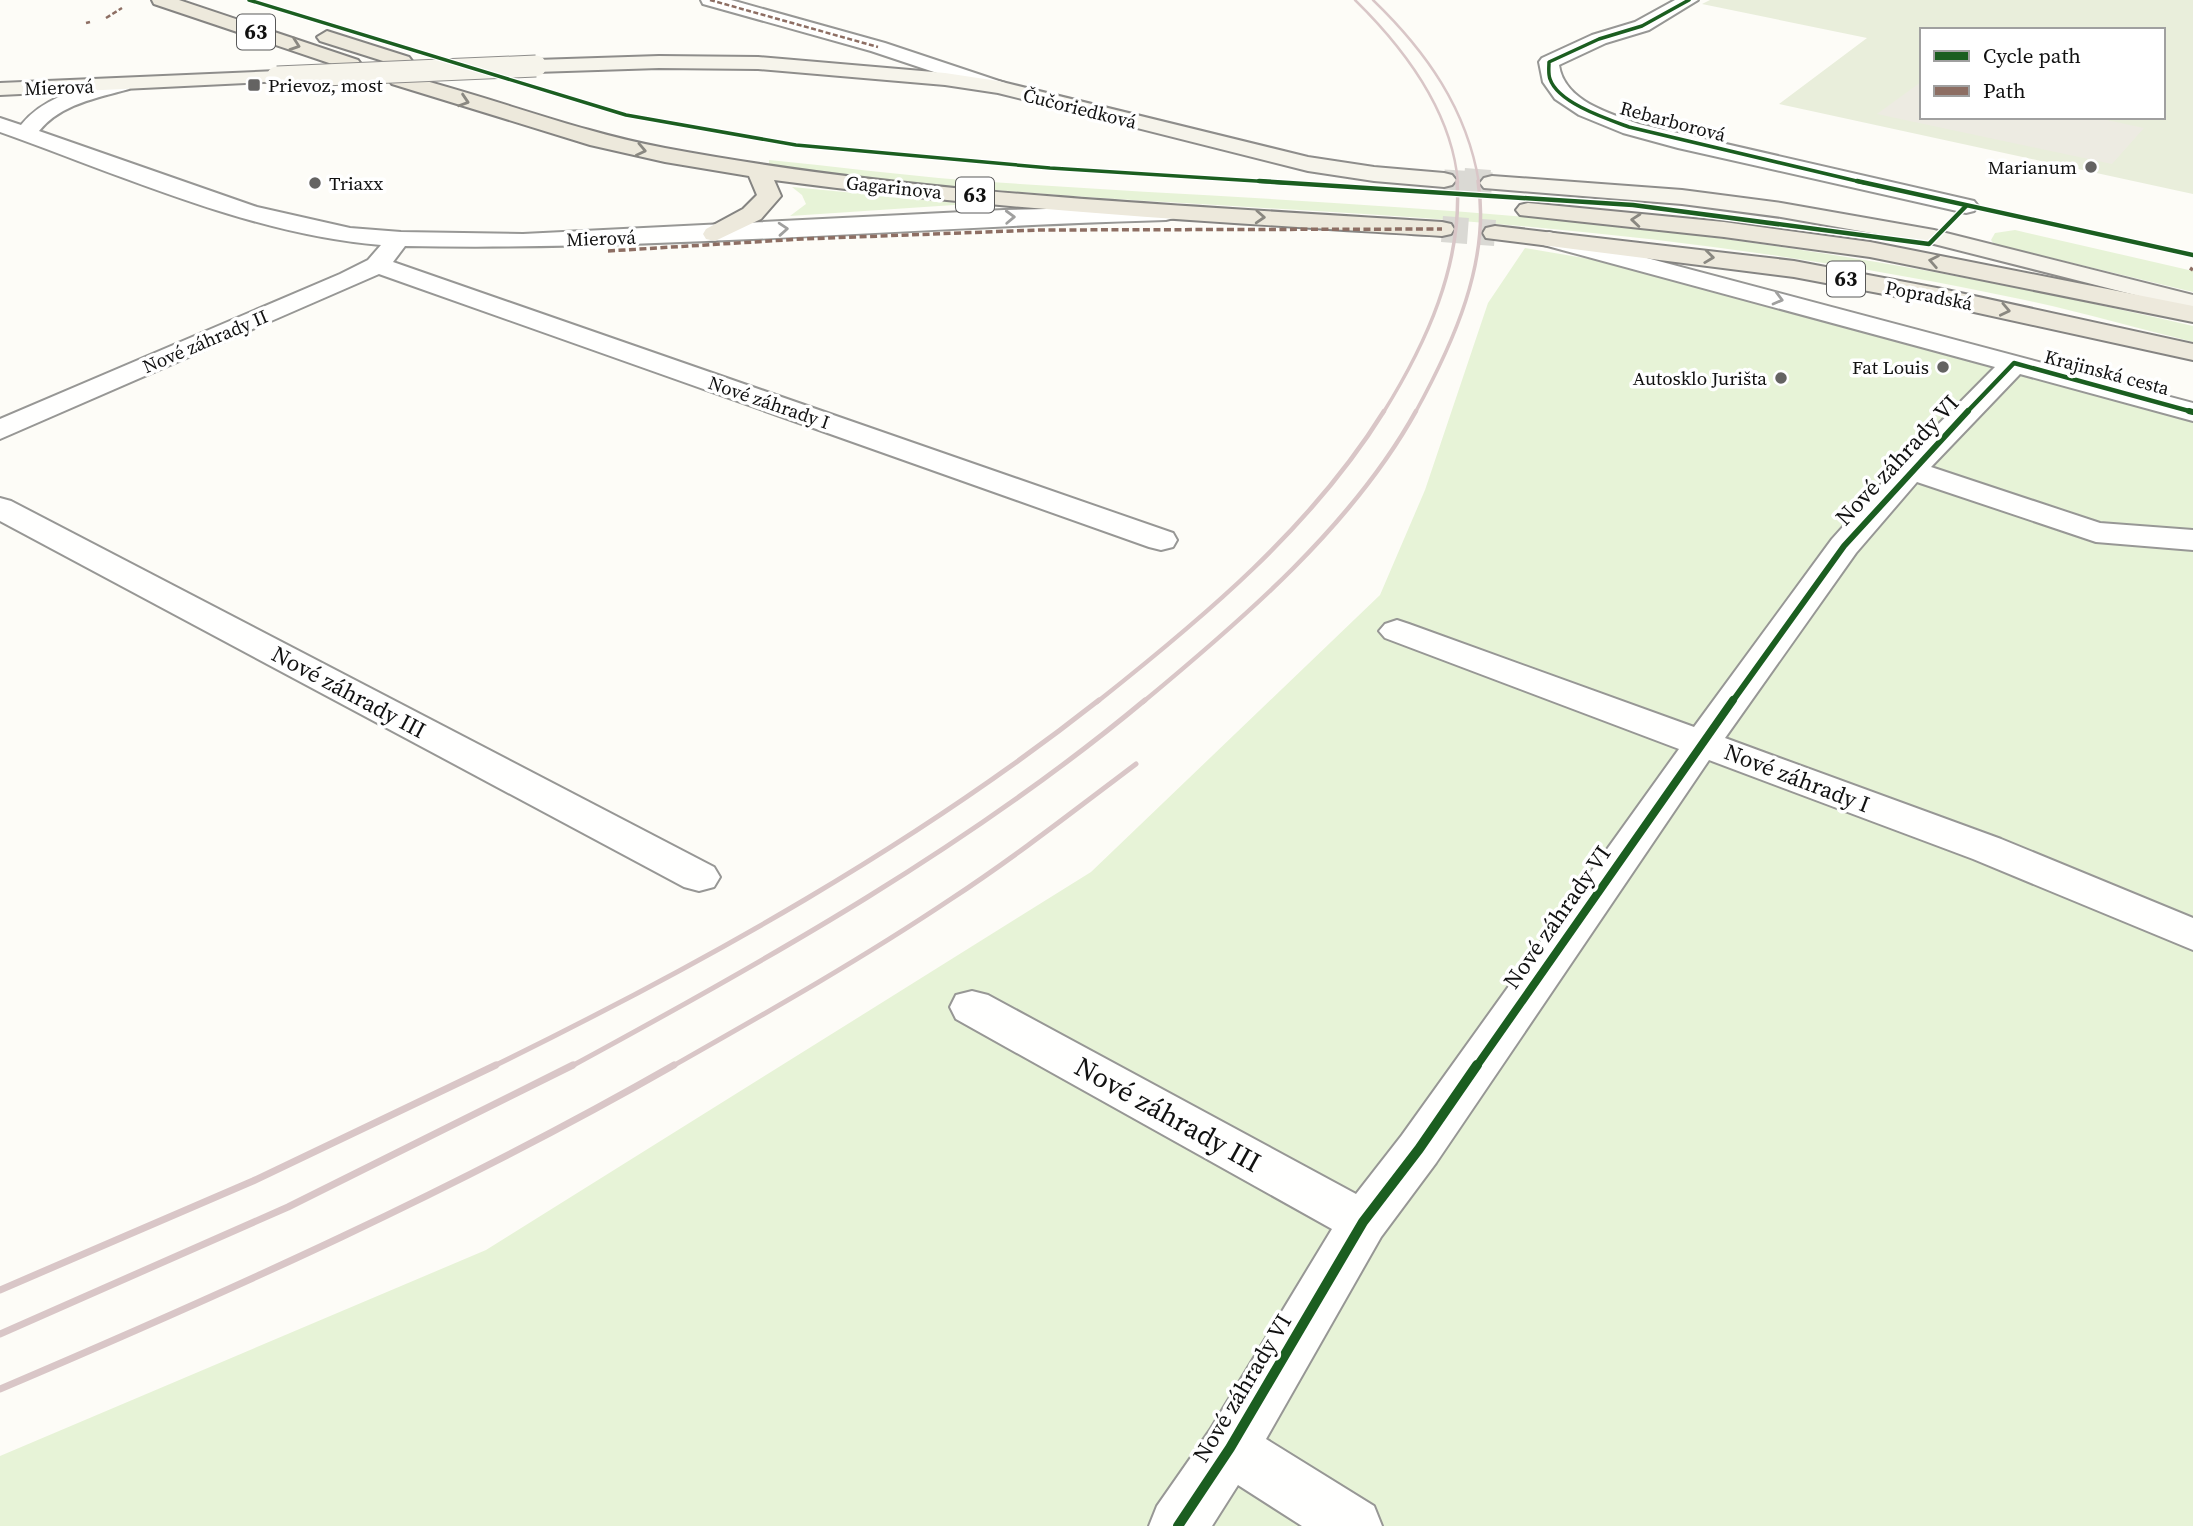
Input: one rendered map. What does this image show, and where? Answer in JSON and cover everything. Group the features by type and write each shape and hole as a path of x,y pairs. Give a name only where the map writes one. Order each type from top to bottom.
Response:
{"main road":[{"name":"63","path":"161,0 352,64"},
{"name":"Gagarinova","path":"213,0 574,135 664,155 909,190 1192,213 1442,229"},
{"name":"Gagarinova","path":"451,77 606,122 764,152 936,170 1441,204"},
{"path":"715,234 751,214 769,195 758,170"},
{"name":"Popradská","path":"1494,207 1546,239 1724,259 1843,278 2193,352"},
{"name":"Popradská","path":"1494,207 1708,227 1804,240 1916,258 2193,314"}],"street":[{"name":"Rebarborová","path":"1689,0 1642,26 1600,39 1549,62 1550,80 1564,97 1596,115 1629,127 1966,206 1934,237"},
{"name":"Čučoriedková","path":"722,1 878,47 998,87 1280,158 1374,174 1444,180"},
{"name":"Mierová","path":"0,89 659,62 778,64 897,74 998,87"},
{"path":"25,134 37,117 52,107 122,85"},
{"name":"Mierová","path":"0,125 250,214 351,235 401,239 523,241 715,234 991,218 1192,213"},
{"name":"Mierová","path":"0,131 25,134"},
{"path":"1494,207 1600,189 1727,202 1934,237 2152,291 2193,304"},
{"name":"Nové záhrady II","path":"0,430 377,265 401,239"},
{"name":"Krajinská cesta","path":"1546,239 2193,412"},
{"name":"Nové záhrady I","path":"377,265 1161,540"},
{"name":"Nové záhrady VI","path":"1178,1526 1230,1448 1363,1222 1419,1149 1702,743 1844,546 1911,470 2014,363"},
{"path":"1911,470 2096,532 2193,540"},
{"name":"Nové záhrady III","path":"0,508 699,877"},
{"name":"Nové záhrady I","path":"1397,631 1987,849 2193,935"},
{"name":"Nové záhrady III","path":"972,1007 1363,1222"},
{"path":"1230,1448 1353,1526"}],"green space":[{"path":"1710,0 2193,0 2193,194 1779,104 1867,38 1702,4"},
{"path":"769,160 963,180 1433,210 1665,231 1817,252 2044,293 2193,326 2193,342 1957,286 1820,262 1681,243 1474,222 944,186 769,164"},
{"path":"792,187 969,204 790,216 806,204 802,195"},
{"path":"2015,230 2193,271 2193,292 1994,244 1991,240 1995,233"},
{"path":"1525,248 1637,267 2193,420 2193,1526 0,1526 0,1456 486,1250 1091,872 1380,595 1425,490 1488,303"}],"shaded area":[{"path":"1920,83 1920,119 2102,119 2144,128 2112,164 1877,114"}],"tunnel":[{"path":"1444,180 1492,183 1464,181"},
{"path":"1442,229 1495,233"}],"railway":[{"path":"1355,0 1408,60 1436,106 1454,156 1458,183"},
{"path":"1373,0 1410,40 1441,83 1465,130 1479,183"},
{"path":"1383,413 1414,359 1448,273 1454,243 1457,181"},
{"path":"1415,413 1443,359 1466,301 1479,241 1481,211 1478,181"},
{"path":"1097,702 1215,604 1289,532 1324,494 1384,411"},
{"path":"1143,702 1219,638 1328,532 1361,493 1416,411"},
{"path":"495,1065 650,986 806,899 956,804 1099,700"},
{"path":"570,1067 793,942 939,852 1009,804 1145,700"},
{"path":"671,1067 917,922 1022,850 1136,764"},
{"path":"0,1290 253,1181 495,1065"},
{"path":"0,1334 288,1207 573,1065"},
{"path":"0,1389 342,1237 509,1154 674,1065"}],"marked path":[{"path":"710,0 878,47"},
{"path":"106,18 122,8"},
{"path":"86,23 90,22"},
{"path":"608,251 802,239 1038,230 1442,229"}],"cycle path":[{"path":"249,0 626,115 796,145 1050,168 1633,205 1929,244 1966,206"},
{"path":"1689,0 1642,26 1599,39 1549,62 1550,80 1564,97 1596,115 1684,142 2193,255"},
{"path":"1178,1526 1230,1448 1363,1222 1419,1149 1702,743 1844,546 1911,470 2014,363 2193,412"}],"place":[{"name":"Prievoz, most","path":"254,85"},
{"name":"Marianum","path":"2091,167"},
{"name":"Triaxx","path":"315,183"},
{"name":"Fat Louis","path":"1943,367"},
{"name":"Autosklo Jurišta","path":"1781,378"}]}
